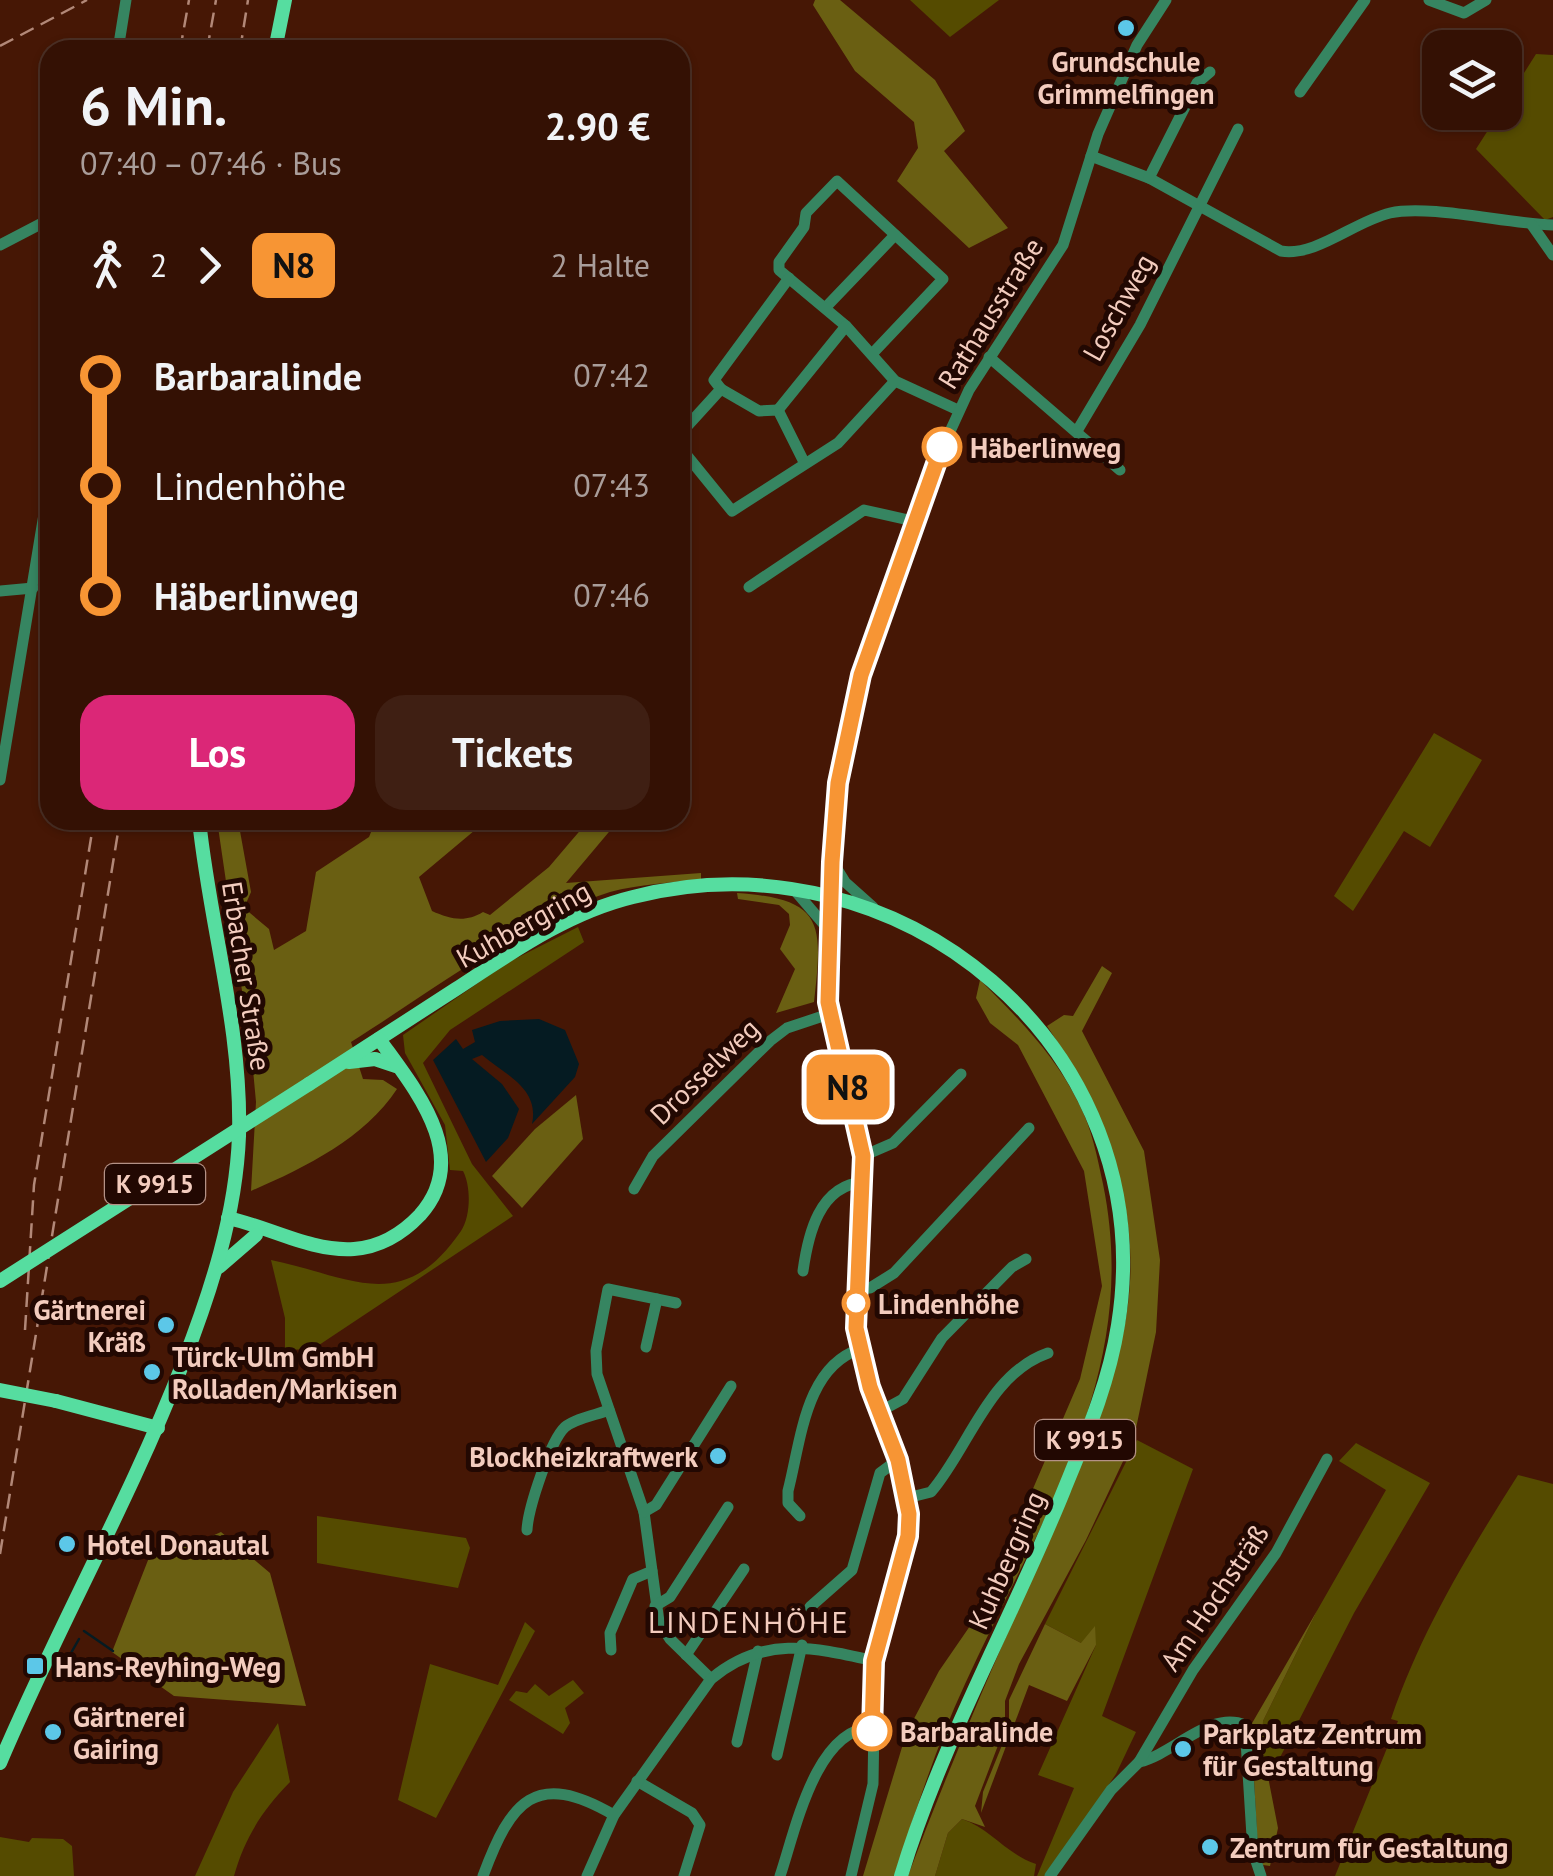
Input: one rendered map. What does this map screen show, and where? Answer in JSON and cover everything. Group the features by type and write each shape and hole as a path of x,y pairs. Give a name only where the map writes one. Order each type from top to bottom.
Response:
{"main road":[{"path":"277,40 285,0"},
{"name":"Erbacher Straße","path":"0,1764 158,1428 213,1276 227,1225 239,1138 238,1048 201,830"},
{"name":"Kuhbergring","path":"0,1281 524,946 596,908 671,888 727,883 780,885 873,907 940,942 992,980 1040,1028 1062,1059 1102,1143 1119,1213 1122,1253 1119,1320 1096,1413 932,1794 902,1876"},
{"path":"227,1225 352,1249 381,1244 406,1230 426,1208 438,1181 441,1152 435,1123 379,1039"},
{"path":"334,1067 368,1058 401,1068"},
{"path":"227,1225 256,1235"},
{"path":"213,1276 230,1253 256,1235 276,1232"},
{"path":"0,1390 158,1428"},
{"path":"132,1420 144,1434 147,1454"}],"street":[{"path":"120,40 126,0"},
{"name":"Rathausstraße","path":"829,1014 830,894 838,783 856,693 913,521 958,410 1063,244 1092,156 1137,45 1166,0"},
{"path":"1300,92 1365,0"},
{"path":"1429,0 1448,10 1473,10 1486,0"},
{"path":"1149,178 1197,83 1210,72"},
{"name":"Loschweg","path":"1077,431 1140,325 1238,128"},
{"path":"1092,156 1149,178 1281,251 1295,253 1351,226 1407,210 1553,226"},
{"path":"872,354 943,280 837,181 806,213 804,227 779,262 780,270 846,326 894,381 958,410"},
{"path":"0,244 40,224"},
{"path":"1532,224 1553,255"},
{"path":"826,307 895,236"},
{"path":"789,278 714,380 721,388 759,411 778,410 846,326"},
{"path":"989,358 1120,470"},
{"path":"690,459 732,511 856,429 894,381"},
{"path":"690,423 721,388"},
{"path":"778,410 804,462"},
{"path":"749,587 864,510 913,521"},
{"path":"0,780 40,543"},
{"path":"0,591 33,588"},
{"path":"832,862 846,882 873,907"},
{"path":"780,885 809,902 829,931"},
{"path":"829,1014 863,1156 857,1289 860,1349 898,1460 907,1498 908,1536 874,1661 873,1784 850,1876"},
{"name":"Drosselweg","path":"634,1188 653,1156 770,1041 787,1028 829,1014"},
{"path":"863,1156 893,1144 961,1074"},
{"path":"857,1289 870,1288 894,1272 1029,1128"},
{"path":"803,1271 817,1212 829,1198 864,1182"},
{"path":"879,1412 903,1399 942,1338 1012,1267 1026,1259"},
{"path":"676,1303 608,1289 596,1351 609,1410 644,1512 655,1606 664,1632 711,1679"},
{"path":"646,1347 657,1299"},
{"path":"800,1516 788,1503 788,1491 813,1397 826,1368 860,1349"},
{"path":"907,1498 931,1492 992,1398 1030,1359 1048,1352"},
{"path":"644,1512 656,1505 726,1406 732,1386"},
{"path":"527,1530 528,1513 560,1434 570,1424 609,1410"},
{"name":"Am Hochsträß","path":"1050,1876 1121,1778 1140,1762 1193,1670 1276,1553 1327,1459"},
{"path":"810,1607 852,1570 880,1473 898,1460"},
{"path":"655,1606 670,1597 723,1523 728,1507"},
{"path":"611,1650 610,1633 633,1579 652,1570"},
{"path":"686,1655 744,1575"},
{"path":"586,1876 614,1815 637,1781 711,1679 738,1658 802,1645 874,1661"},
{"path":"776,1755 802,1645"},
{"path":"737,1742 758,1651"},
{"name":"Am Hochsträß","path":"1140,1762 1165,1753 1214,1724 1232,1720 1246,1725 1253,1852 1260,1876"},
{"path":"780,1876 816,1773 840,1741 853,1731 872,1727"},
{"path":"637,1781 692,1813 700,1825 684,1876"},
{"path":"483,1876 506,1821 531,1800 564,1792 580,1796 614,1815"}],"shaded area":[{"path":"815,0 840,0 935,80 965,131 944,151 1008,228 969,248 897,181 918,148 914,122 855,71 813,5"},
{"path":"910,0 999,0 950,37"},
{"path":"1536,54 1553,55 1553,217 1545,220 1476,149 1488,130 1522,130 1522,76"},
{"path":"1434,733 1482,760 1430,847 1404,831 1353,911 1334,896"},
{"path":"218,830 240,830 251,892 244,908 269,929 274,950 306,931 316,872 369,837 372,830 475,830 419,877 432,911 451,918 470,918 483,912 490,915 549,867 580,830 611,830 566,883 701,873 701,879 621,889 579,903 512,938 351,1042 363,1079 383,1080 397,1089 368,1123 332,1150 251,1191 256,1102"},
{"path":"737,893 787,901 802,909 811,920 818,952 814,1002 776,1013 795,969 780,949 790,925 789,914 779,905 738,899"},
{"path":"578,927 584,942 450,1030 423,1063 472,1164 513,1216 313,1349 285,1350 285,1318 271,1260 350,1281 396,1282 418,1274 439,1258 467,1217 466,1177 463,1171 450,1170 445,1125 405,1053 403,1035 507,963"},
{"path":"1102,966 1112,973 1082,1031 1144,1151 1160,1260 1156,1332 1134,1438 1086,1540 1019,1664 1005,1701 1005,1727 975,1806 985,1827 962,1819 948,1833 935,1876 908,1876 1091,1438 1122,1337 1131,1266 1123,1193 1101,1124 1047,1026 1064,1015 1073,1016"},
{"path":"980,980 1047,1053 1070,1086 1087,1123 1103,1184 1111,1253 1108,1319 1096,1382 1077,1443 955,1707 894,1876 863,1876 906,1734 939,1671 981,1610 1080,1379 1102,1286 1084,1171 1018,1045 990,1023 976,998"},
{"path":"576,1095 583,1139 522,1208 492,1176 535,1129"},
{"path":"1137,1440 1193,1469 1102,1716 1136,1732 1116,1774 1046,1876 1037,1876 1074,1788 1038,1775 1096,1645 1081,1643 1045,1624"},
{"path":"1356,1443 1430,1483 1354,1613 1269,1779 1262,1746 1263,1721 1318,1609 1386,1490 1339,1461"},
{"path":"1518,1475 1553,1484 1553,1876 1335,1876 1398,1721 1391,1719 1416,1655 1464,1564"},
{"path":"317,1516 466,1538 470,1548 458,1588 317,1563"},
{"path":"221,1532 270,1573 306,1706 174,1696 112,1652 152,1550 194,1544"},
{"path":"1318,1609 1263,1721 1262,1746 1278,1828 1270,1866 1263,1865 1258,1851 1251,1725"},
{"path":"525,1622 535,1631 436,1818 398,1800 430,1664 498,1685"},
{"path":"1045,1624 1081,1643 1095,1626 1096,1645 1067,1701 1029,1685 981,1813 983,1792 1009,1728 1009,1700"},
{"path":"573,1680 584,1693 565,1708 570,1723 563,1734 509,1700 516,1691 527,1693 535,1684 549,1696"},
{"path":"278,1723 290,1782 256,1825 234,1876 195,1876 233,1792"},
{"path":"962,1819 1036,1864 1034,1876 935,1876 948,1833"},
{"path":"0,1837 29,1842 32,1838 63,1839 72,1846 74,1876 0,1876"}],"water":[{"path":"539,1019 565,1030 579,1064 575,1077 532,1124 531,1101 518,1083 482,1055 472,1059 502,1084 519,1109 508,1138 486,1162 433,1060 456,1039 463,1049 475,1042 472,1030 500,1021"}],"waterway":[{"path":"84,1631 113,1651"},
{"path":"59,1674 79,1639"}],"railway":[{"path":"0,46 87,0"},
{"path":"182,40 189,0"},
{"path":"209,40 216,0"},
{"path":"242,40 248,0"},
{"path":"25,1330 34,1185 92,830"},
{"path":"0,1554 118,830"}],"bus line":[{"name":"N8","path":"872,1731 874,1661 908,1536 909,1514 903,1476 870,1387 856,1328 863,1156 855,1109 829,1014 832,862 838,783 861,675 942,447"}],"place":[{"name":"Grundschule Grimmelfingen","path":"1126,28"},
{"name":"Häberlinweg","path":"942,447"},
{"name":"Lindenhöhe","path":"856,1303"},
{"name":"Gärtnerei Kräß","path":"166,1325"},
{"name":"Türck-Ulm GmbH Rolladen/Markisen","path":"152,1372"},
{"name":"Blockheizkraftwerk","path":"718,1456"},
{"name":"Hotel Donautal","path":"67,1544"},
{"name":"Hans-Reyhing-Weg","path":"35,1666"},
{"name":"Barbaralinde","path":"872,1731"},
{"name":"Gärtnerei Gairing","path":"53,1732"},
{"name":"Parkplatz Zentrum für Gestaltung","path":"1183,1749"},
{"name":"Zentrum für Gestaltung","path":"1210,1847"}],"district":[{"name":"LINDENHÖHE","path":"749,1621"}]}
